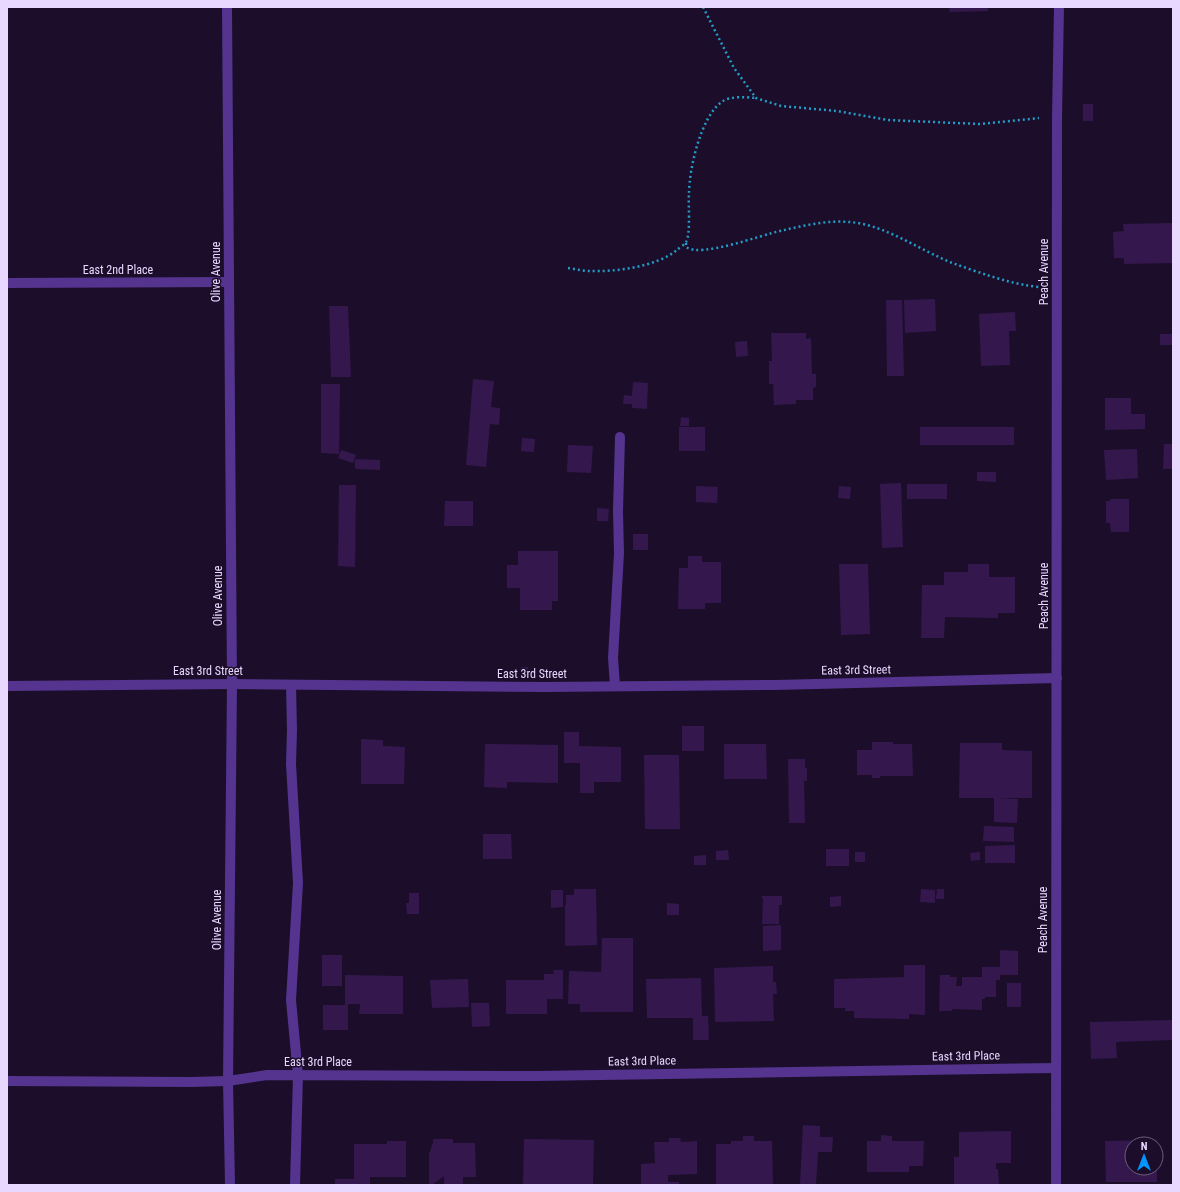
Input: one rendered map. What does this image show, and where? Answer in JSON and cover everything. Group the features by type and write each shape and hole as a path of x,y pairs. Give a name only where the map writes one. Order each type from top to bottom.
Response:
{"street":[{"name":"Olive Avenue","path":"227,7 232,684 228,1081 230,1185"},
{"name":"Peach Avenue","path":"1056,1185 1057,117 1060,7"},
{"name":"East 2nd Place","path":"7,283 229,282"},
{"path":"615,686 613,658 619,553 620,437"},
{"name":"East 3rd Street","path":"7,686 232,684 546,687 775,685 1057,678"},
{"path":"290,685 292,730 290,764 298,883 290,1000 298,1075 295,1185"},
{"name":"East 3rd Place","path":"7,1081 192,1082 228,1081 267,1075 536,1076 1056,1068"}],"path":[{"path":"703,7 734,68 756,98"},
{"path":"1057,117 980,124 888,120 838,111 781,106 756,98 742,97 724,100 717,106 705,123 697,146 689,191 686,243 686,247 690,250 700,250 722,247 779,231 827,222 868,224 914,244 941,258 995,279 1019,285 1057,290"},
{"path":"568,268 588,271 608,270 658,262 686,243"}],"building":[{"path":"949,7 988,7 988,11 950,12"},
{"path":"1083,104 1093,104 1093,121 1083,121"},
{"path":"1173,223 1173,263 1124,264 1124,258 1114,258 1113,232 1124,231 1123,224"},
{"path":"935,299 936,331 905,333 904,300"},
{"path":"886,300 902,300 904,376 887,376"},
{"path":"329,306 348,306 351,377 331,377"},
{"path":"1015,312 1016,331 1009,331 1010,365 981,366 979,314"},
{"path":"771,333 806,333 806,339 811,338 812,374 816,374 816,387 813,388 813,400 796,400 796,404 774,405 773,384 769,384 769,361 772,361"},
{"path":"1160,334 1173,334 1173,345 1160,345"},
{"path":"747,341 748,356 736,357 735,342"},
{"path":"473,379 494,381 491,407 500,408 499,425 490,424 486,467 466,465"},
{"path":"633,382 648,383 647,409 632,408 632,404 623,404 624,395 632,396"},
{"path":"321,384 340,384 339,454 321,453"},
{"path":"1105,398 1131,398 1131,414 1145,414 1145,429 1105,430"},
{"path":"681,417 689,418 689,426 680,426"},
{"path":"679,427 705,427 705,451 679,451"},
{"path":"920,427 1014,427 1014,445 920,445"},
{"path":"522,438 535,439 534,452 521,451"},
{"path":"1164,444 1173,444 1173,469 1163,469"},
{"path":"568,445 593,446 591,473 567,472"},
{"path":"1137,449 1138,478 1106,480 1104,450"},
{"path":"341,450 356,455 353,463 338,458"},
{"path":"355,459 380,460 380,470 355,469"},
{"path":"977,472 996,472 996,482 977,481"},
{"path":"901,483 903,547 882,548 880,484"},
{"path":"907,484 947,484 947,499 907,499"},
{"path":"339,485 356,485 355,567 338,566"},
{"path":"696,486 718,487 717,503 696,502"},
{"path":"839,486 851,487 850,499 838,498"},
{"path":"1110,499 1129,499 1129,532 1111,532 1110,523 1106,523 1106,501 1110,501"},
{"path":"445,501 473,501 473,526 444,526"},
{"path":"597,508 609,509 608,521 597,521"},
{"path":"633,534 648,534 648,550 633,550"},
{"path":"518,551 558,551 558,601 552,601 552,610 520,610 520,588 507,588 507,565 518,565"},
{"path":"688,556 702,556 702,562 721,562 721,603 705,603 705,609 678,609 679,568 688,568"},
{"path":"839,564 868,564 870,634 841,635"},
{"path":"968,564 989,564 989,577 1015,577 1015,613 998,613 998,618 945,617 944,638 921,638 922,585 944,585 944,572 968,572"},
{"path":"521,667 528,667 528,673 521,673"},
{"path":"682,726 704,726 704,751 682,751"},
{"path":"564,732 579,732 579,746 621,747 621,782 594,782 594,793 580,793 580,763 564,763"},
{"path":"361,739 383,740 383,746 405,747 404,784 361,784"},
{"path":"872,742 912,744 913,776 880,776 880,778 872,778 872,775 857,775 857,750 872,750"},
{"path":"960,743 1002,743 1002,750 1032,751 1032,798 998,798 1018,799 1017,823 994,822 994,798 959,798"},
{"path":"485,744 558,745 558,783 507,782 507,788 484,787"},
{"path":"724,744 766,744 767,779 724,779"},
{"path":"644,755 679,755 680,829 645,829"},
{"path":"788,759 805,759 807,781 804,781 805,823 789,823"},
{"path":"984,826 1014,827 1014,842 983,841"},
{"path":"483,834 511,834 512,859 483,859"},
{"path":"1015,845 1015,863 985,863 985,846"},
{"path":"826,849 849,849 849,866 826,866"},
{"path":"728,850 729,860 716,860 716,851"},
{"path":"855,852 865,852 865,862 855,862"},
{"path":"980,852 980,860 971,861 970,853"},
{"path":"706,855 706,865 694,865 694,856"},
{"path":"574,889 596,889 597,945 565,946 566,895 574,895"},
{"path":"921,889 935,890 935,903 920,902"},
{"path":"937,889 944,889 944,899 936,899"},
{"path":"551,890 563,890 563,907 551,908"},
{"path":"409,893 419,893 419,914 407,914 406,903 409,903"},
{"path":"762,896 782,896 782,905 779,905 779,924 762,924"},
{"path":"841,896 841,906 830,907 830,897"},
{"path":"667,903 679,904 679,915 667,915"},
{"path":"781,925 781,950 763,951 763,926"},
{"path":"602,938 633,938 633,1012 580,1012 580,1004 568,1004 569,971 601,972"},
{"path":"1000,950 1018,951 1018,975 1000,975 1000,980 996,980 996,997 985,997 985,999 982,999 982,1010 952,1009 952,1011 939,1011 940,975 957,977 956,986 962,986 962,977 982,977 982,967 1000,967"},
{"path":"322,955 342,955 342,986 322,986"},
{"path":"904,965 925,965 925,1015 909,1014 909,1019 854,1018 854,1011 845,1011 845,1008 834,1008 834,979 904,977"},
{"path":"773,966 773,982 776,982 777,994 773,994 774,1021 715,1022 714,968"},
{"path":"553,970 563,970 563,999 547,999 547,1014 506,1014 506,980 544,980 544,974 554,974"},
{"path":"345,975 403,976 403,1014 359,1014 360,1004 348,1004 348,1030 323,1030 323,1005 345,1005"},
{"path":"701,978 702,1016 708,1016 709,1040 693,1040 693,1018 647,1018 646,979"},
{"path":"468,979 469,1007 432,1008 430,980"},
{"path":"1007,983 1021,983 1021,1007 1007,1007"},
{"path":"471,1003 489,1003 490,1026 472,1027"},
{"path":"1173,1020 1173,1040 1116,1042 1117,1058 1091,1059 1090,1022"},
{"path":"803,1125 820,1126 820,1137 833,1137 832,1152 818,1152 816,1185 800,1185"},
{"path":"1011,1131 1011,1163 996,1163 999,1185 954,1185 954,1157 959,1157 959,1132"},
{"path":"881,1135 892,1136 892,1141 924,1141 923,1166 909,1166 909,1172 867,1172 867,1141 881,1141"},
{"path":"743,1136 754,1136 754,1141 772,1141 773,1185 716,1185 716,1144 731,1144 731,1141 743,1141"},
{"path":"669,1138 680,1138 681,1142 697,1141 697,1174 668,1175 668,1182 679,1182 679,1185 641,1185 641,1164 655,1163 654,1142 669,1142"},
{"path":"433,1139 453,1139 453,1143 475,1143 476,1177 463,1177 463,1185 444,1185 444,1176 432,1185 429,1185 429,1154"},
{"path":"524,1139 594,1140 593,1185 523,1185"},
{"path":"387,1141 406,1141 406,1177 370,1177 370,1185 335,1185 335,1179 354,1179 354,1144 387,1144"},
{"path":"1105,1141 1124,1141 1124,1176 1157,1176 1157,1182 1106,1182"}]}
